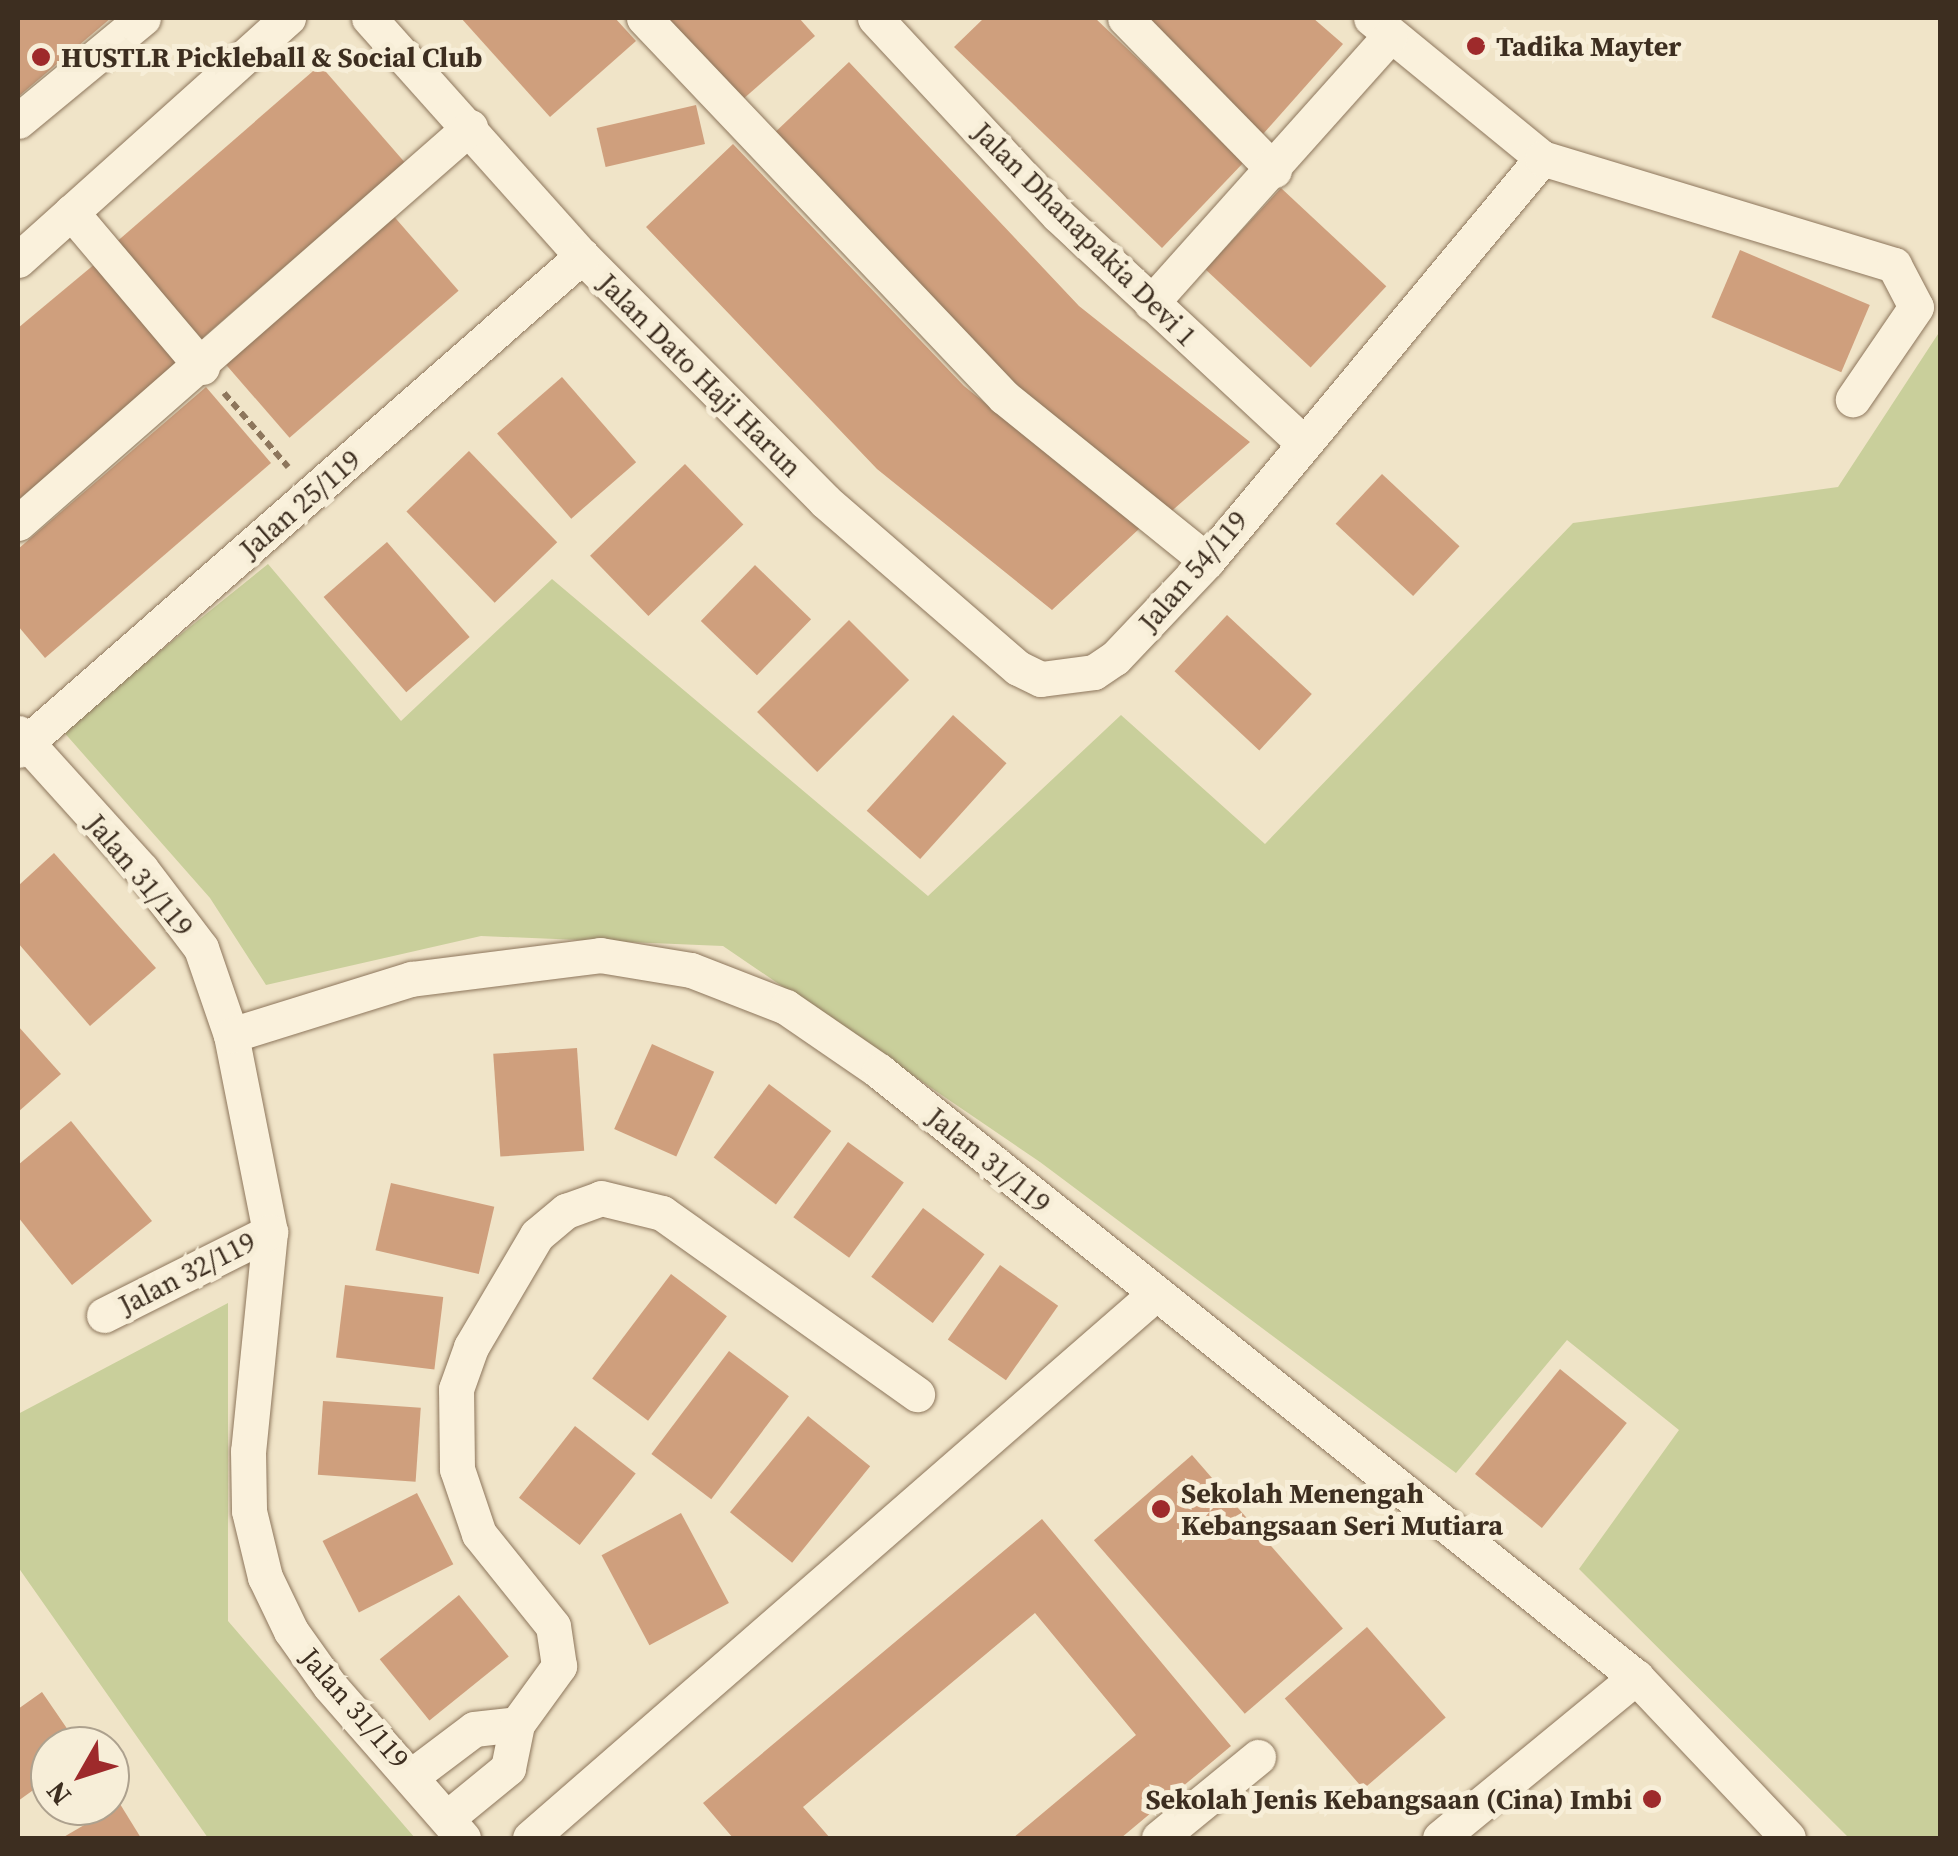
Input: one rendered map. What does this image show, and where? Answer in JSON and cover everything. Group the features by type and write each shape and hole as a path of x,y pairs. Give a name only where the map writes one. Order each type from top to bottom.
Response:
{"street":[{"path":"18,121 143,18"},
{"path":"18,260 288,18"},
{"name":"Jalan Dato Haji Harun","path":"370,18 582,256 840,514 1018,668 1041,679 1069,679"},
{"path":"644,18 1004,397 1206,561"},
{"name":"Jalan Dhanapakia Devi 1","path":"876,18 1058,215 1302,442"},
{"path":"1125,18 1274,170"},
{"path":"1151,303 1274,170 1380,27 1542,158 1894,265 1916,307 1853,399"},
{"path":"18,523 202,367 470,128"},
{"name":"Jalan 54/119","path":"1069,679 1116,658 1206,561 1542,158"},
{"path":"71,212 202,367"},
{"name":"Jalan 25/119","path":"20,742 582,256"},
{"name":"Jalan 31/119","path":"20,742 141,869 200,948 231,1035 270,1232 248,1451 249,1511 264,1578 291,1631 330,1686 455,1828"},
{"name":"Jalan 31/119","path":"231,1035 411,979 514,962 600,954 691,970 786,1007 879,1072 1636,1677 1788,1838"},
{"path":"455,1828 508,1768 517,1724 559,1666 553,1626 478,1534 457,1469 456,1389 471,1348 537,1235 566,1212 601,1198 662,1213 917,1394"},
{"name":"Jalan 32/119","path":"104,1315 270,1232"},
{"path":"530,1838 1155,1294"},
{"path":"1440,1838 1636,1677"},
{"path":"413,1776 474,1729 517,1724"},
{"path":"1159,1838 1258,1757"}],"path":[{"path":"202,367 311,494"}],"green space":[{"path":"1940,331 1940,1838 1849,1838 1579,1569 1679,1430 1567,1340 1456,1473 1040,1162 723,946 481,936 266,985 210,898 62,730 268,564 401,721 552,579 928,896 1121,715 1265,844 1573,523 1838,487"},
{"path":"228,1303 228,1621 415,1838 208,1838 18,1567 18,1414"}],"building":[{"name":"HUSTLR Pickleball & Social Club","path":"18,18 111,18 18,97"},
{"path":"461,18 615,18 636,41 550,117"},
{"path":"655,18 799,18 815,36 734,107"},
{"path":"984,18 1095,18 1245,161 1162,248 954,47"},
{"path":"1132,18 1313,18 1343,44 1263,134"},
{"path":"849,62 1079,306 1250,442 1166,516 998,382 769,138"},
{"path":"320,65 405,162 202,339 117,241"},
{"path":"696,105 705,144 606,167 597,128"},
{"path":"733,144 964,386 1140,528 1052,610 877,469 646,227"},
{"path":"1281,188 1386,286 1311,367 1205,269"},
{"path":"391,213 459,291 290,438 222,360"},
{"path":"1740,250 1870,305 1841,372 1711,317"},
{"path":"96,263 180,363 18,500 18,328"},
{"path":"562,377 636,462 571,519 497,433"},
{"path":"206,387 271,463 45,658 18,626 18,549"},
{"path":"469,451 557,542 495,603 406,511"},
{"path":"685,464 743,524 648,616 590,556"},
{"path":"1382,474 1460,546 1413,596 1336,524"},
{"path":"387,542 470,637 406,692 324,597"},
{"path":"755,565 811,619 757,675 701,621"},
{"path":"1227,615 1312,694 1259,750 1174,671"},
{"path":"849,620 909,680 817,772 757,712"},
{"path":"953,715 1007,763 920,859 867,811"},
{"path":"54,853 156,968 90,1026 18,943 18,886"},
{"path":"18,1026 61,1074 18,1112"},
{"path":"652,1044 714,1072 676,1157 614,1129"},
{"path":"577,1048 584,1151 500,1157 493,1054"},
{"path":"769,1084 831,1131 776,1204 714,1157"},
{"path":"71,1121 152,1221 72,1285 18,1217 18,1165"},
{"path":"848,1142 904,1183 849,1258 793,1217"},
{"path":"391,1183 494,1207 479,1274 375,1250"},
{"path":"923,1208 984,1254 933,1323 871,1277"},
{"path":"1000,1265 1058,1306 1006,1380 948,1340"},
{"path":"671,1274 727,1316 648,1421 592,1379"},
{"path":"345,1285 443,1297 434,1370 336,1357"},
{"path":"729,1351 789,1396 711,1499 651,1454"},
{"path":"1560,1369 1627,1423 1542,1528 1475,1474"},
{"path":"323,1401 421,1408 416,1482 318,1475"},
{"path":"808,1416 870,1466 792,1563 730,1512"},
{"path":"575,1426 636,1473 580,1545 519,1498"},
{"path":"1192,1455 1343,1629 1245,1714 1094,1540"},
{"path":"417,1493 453,1564 359,1612 323,1541"},
{"path":"681,1513 729,1603 649,1645 602,1555"},
{"path":"1042,1519 1231,1746 1121,1838 1013,1838 1136,1735 1035,1613 803,1807 830,1838 733,1838 703,1803"},
{"path":"459,1595 509,1656 429,1721 380,1659"},
{"path":"1367,1627 1446,1718 1363,1789 1285,1699"},
{"path":"42,1692 65,1726 30,1726 30,1792 18,1801 18,1709"},
{"path":"130,1820 141,1838 62,1838 82,1826 130,1826"}],"place":[{"name":"Tadika Mayter","path":"1476,46"},
{"name":"HUSTLR Pickleball & Social Club","path":"41,57"},
{"name":"Sekolah Menengah Kebangsaan Seri Mutiara","path":"1161,1509"},
{"name":"Sekolah Jenis Kebangsaan (Cina) Imbi","path":"1652,1799"}]}
